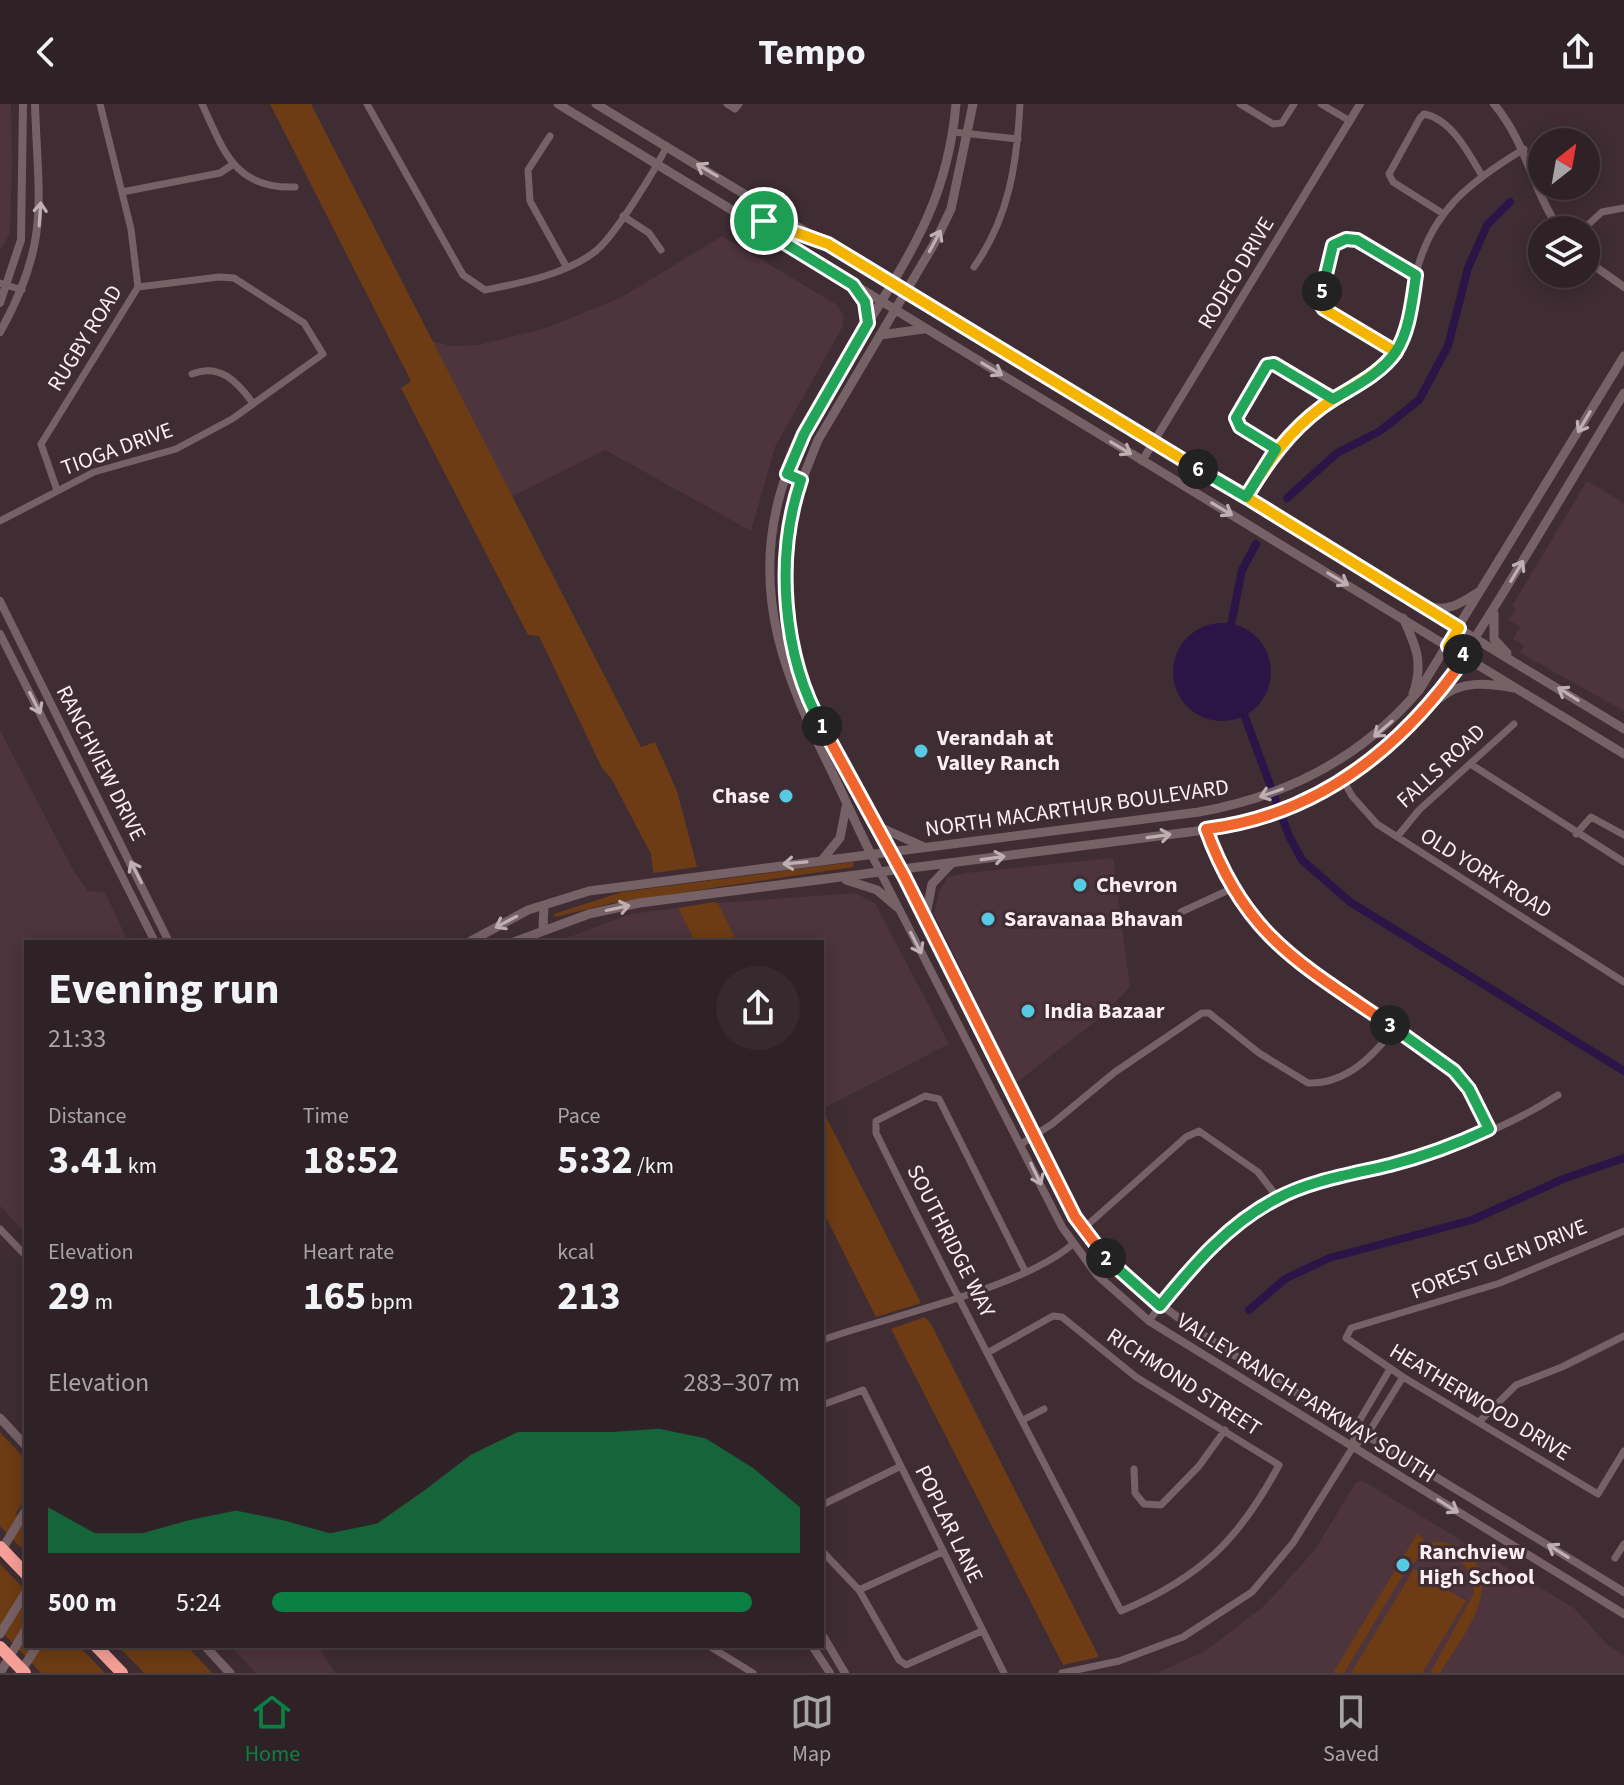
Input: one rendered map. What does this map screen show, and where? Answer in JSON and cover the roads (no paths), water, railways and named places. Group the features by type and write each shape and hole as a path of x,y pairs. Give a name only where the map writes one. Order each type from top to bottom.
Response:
{"highway":[{"path":"0,1547 24,1572"},
{"path":"0,1647 22,1673"},
{"path":"98,1648 122,1673"}],"main road":[{"path":"558,104 1624,754"},
{"path":"596,104 1265,508 1622,728 1608,745"},
{"path":"872,856 800,709 784,662 771,606 769,567 773,527 787,474 804,434 893,284 936,202 953,132 956,104"},
{"path":"890,853 814,711 791,628 784,549 801,480 818,440 906,292 951,209 973,104"},
{"path":"757,226 764,221 784,226 806,238 828,244"},
{"path":"853,285 865,302 868,323"},
{"path":"880,335 906,329 926,329"},
{"name":"NORTH MACARTHUR BOULEVARD","path":"473,940 528,910 589,891 1081,827 1247,802 1295,785 1361,747 1411,701 1483,590 1624,356"},
{"name":"NORTH MACARTHUR BOULEVARD","path":"518,940 589,914 664,899 881,874 1206,829 1251,822 1304,803 1386,749 1423,713 1466,656 1624,393"},
{"path":"787,474 801,480"},
{"path":"1300,556 1311,537"},
{"path":"1414,601 1446,609 1483,590"},
{"path":"1496,604 1492,620 1494,639 1515,661"},
{"path":"1403,618 1418,648 1420,664 1411,701"},
{"path":"784,662 798,659"},
{"path":"1423,713 1445,694 1466,685 1488,683 1518,689"},
{"path":"822,860 840,838 847,803"},
{"path":"875,825 907,842 929,848"},
{"path":"1081,827 1082,846"},
{"path":"925,920 932,884 951,863"},
{"path":"839,878 877,890 897,907"},
{"path":"543,929 544,905"},
{"path":"528,910 543,929"},
{"path":"0,1418 24,1444"},
{"path":"0,1553 23,1514"},
{"path":"0,1634 24,1595"},
{"path":"0,1673 24,1632"},
{"path":"22,1673 36,1648"},
{"path":"207,1648 230,1673"}],"street":[{"path":"0,303 21,240 23,104"},
{"path":"0,332 22,290 39,227 41,180 35,104"},
{"name":"RUGBY ROAD","path":"57,490 41,453 41,444 138,287 137,263 100,104"},
{"path":"202,104 232,165 253,181 295,187"},
{"path":"727,104 737,107"},
{"path":"974,267 992,242 1006,205 1018,139 1020,104"},
{"path":"1240,104 1273,124 1282,123 1294,104"},
{"path":"1321,104 1350,121"},
{"name":"RODEO DRIVE","path":"1142,461 1360,104"},
{"path":"1494,104 1510,122 1524,149 1535,184 1552,216"},
{"path":"371,105 463,275 485,290 521,283 595,252 657,166 667,146"},
{"path":"1442,213 1393,182 1389,174 1424,114 1441,123 1465,147 1481,174"},
{"path":"953,132 1018,139"},
{"path":"550,136 528,170 530,201 566,266"},
{"path":"1246,497 1276,449 1333,399 1382,370 1396,352 1406,331 1416,275 1442,213 1481,174 1524,149"},
{"path":"122,192 220,173 232,165"},
{"path":"1598,216 1602,212 1624,208"},
{"path":"623,216 649,233 661,250"},
{"path":"1396,352 1324,309 1320,303 1328,255 1333,245 1346,239 1357,240 1416,275"},
{"path":"1600,270 1624,287"},
{"name":"TIOGA DRIVE","path":"0,521 94,472 176,449 232,419 323,354 304,323 234,278 138,287"},
{"path":"4,284 22,290"},
{"path":"1276,449 1240,427 1236,418 1267,365 1274,364 1333,399"},
{"path":"192,374 212,370 226,374 239,384 252,402"},
{"name":"RANCHVIEW DRIVE","path":"0,601 168,937"},
{"name":"RANCHVIEW DRIVE","path":"0,634 154,940"},
{"name":"FALLS ROAD","path":"1397,837 1419,810 1514,724"},
{"path":"1472,765 1624,862"},
{"name":"OLD YORK ROAD","path":"1343,780 1366,814 1397,837 1624,982"},
{"path":"1576,834 1591,817 1624,835"},
{"path":"1206,829 1231,889 1252,920 1279,947 1454,1071 1469,1089 1489,1129"},
{"name":"VALLEY RANCH PARKWAY SOUTH","path":"890,853 1083,1229 1110,1263 1160,1306 1624,1592"},
{"name":"VALLEY RANCH PARKWAY SOUTH","path":"872,856 1062,1227 1097,1275 1149,1321 1624,1614"},
{"path":"1181,912 1231,889"},
{"path":"154,940 168,937"},
{"path":"1021,1144 1126,1063 1202,1013 1209,1013 1249,1046 1308,1083 1350,1072 1370,1060 1395,1028"},
{"path":"957,1026 973,1019"},
{"path":"1149,1321 1208,1250 1278,1198 1310,1185 1436,1152 1558,1095"},
{"name":"SOUTHRIDGE WAY","path":"1025,1271 939,1099 925,1096 879,1118 875,1129 957,1298 989,1352 1121,1611 1163,1593 1217,1554 1253,1510 1279,1465"},
{"path":"1083,1229 1186,1137 1199,1131 1258,1172 1278,1198"},
{"path":"0,1229 24,1254"},
{"name":"FOREST GLEN DRIVE","path":"1346,1338 1351,1328 1500,1283 1624,1231"},
{"path":"824,1339 957,1298 1025,1271 1074,1243"},
{"name":"RICHMOND STREET","path":"989,1352 1053,1316 1062,1317 1136,1377 1279,1465"},
{"path":"1479,1422 1516,1385 1562,1367 1624,1336"},
{"name":"HEATHERWOOD DRIVE","path":"1346,1338 1390,1369 1598,1494 1624,1451"},
{"path":"1353,1447 1355,1428 1390,1369"},
{"path":"1062,1673 1119,1661 1183,1637 1252,1592 1293,1543 1353,1447 1367,1435 1403,1377"},
{"name":"POPLAR LANE","path":"824,1404 863,1390 1004,1673"},
{"path":"1374,1397 1387,1403"},
{"path":"1023,1420 1044,1409"},
{"path":"1134,1469 1135,1493 1144,1504 1161,1505 1199,1466 1225,1430"},
{"path":"824,1504 901,1466"},
{"path":"1512,1545 1522,1529"},
{"path":"1615,1558 1624,1544"},
{"path":"859,1590 942,1552"},
{"path":"824,1553 859,1590 899,1660 906,1665 982,1631"},
{"path":"824,1637 845,1673"},
{"path":"712,1648 753,1673"},
{"path":"813,1648 830,1673"}],"waterway":[{"path":"1287,498 1337,453 1380,431 1419,400 1448,346 1468,268 1487,225 1510,202"},
{"path":"1230,630 1242,570 1256,544"},
{"path":"1242,709 1289,836 1302,860 1350,902 1624,1071"},
{"path":"1249,1310 1285,1279 1329,1258 1472,1220 1563,1179 1624,1158"}],"place":[{"name":"Verandah at Valley Ranch","path":"921,751"},
{"name":"Chase","path":"786,796"},
{"name":"Chevron","path":"1080,885"},
{"name":"Saravanaa Bhavan","path":"988,919"},
{"name":"India Bazaar","path":"1028,1011"},
{"name":"Ranchview High School","path":"1403,1565"}]}
